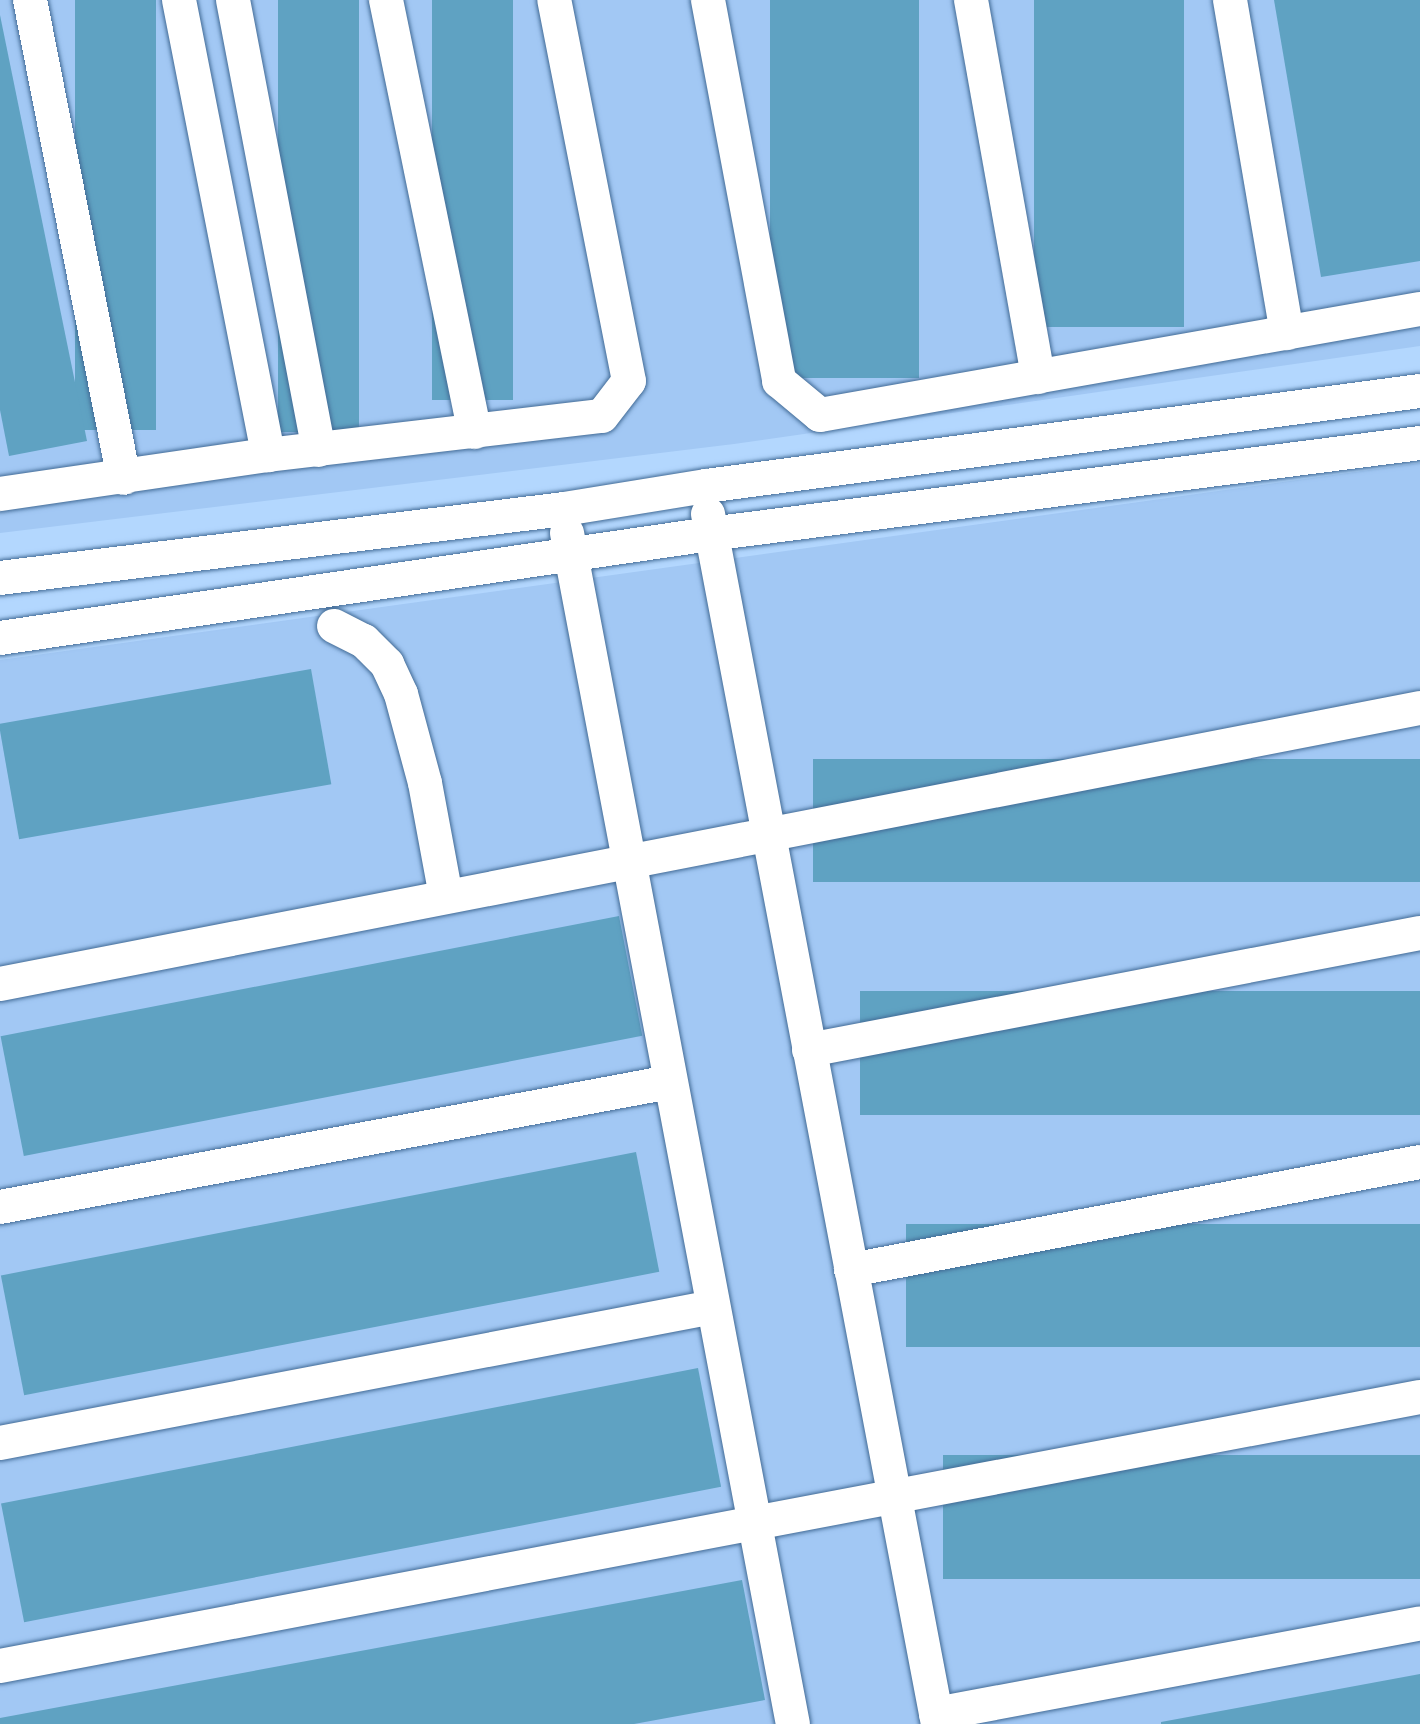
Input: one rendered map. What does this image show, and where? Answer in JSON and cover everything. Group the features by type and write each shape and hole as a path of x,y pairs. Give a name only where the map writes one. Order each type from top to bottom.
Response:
{"street":[{"path":"30,0 124,478"},
{"path":"179,0 268,455"},
{"path":"233,0 319,450"},
{"path":"386,0 475,432"},
{"path":"0,494 268,455 602,416 629,381 554,0"},
{"path":"708,0 779,381 820,415 1420,309"},
{"path":"971,0 1038,377"},
{"path":"1230,0 1287,333"},
{"path":"0,578 564,509 706,486 1420,391"},
{"path":"0,638 710,534 1420,443"},
{"path":"706,486 710,534 937,1719 1420,1623"},
{"path":"564,509 570,555 793,1724"},
{"path":"334,626 364,641 387,664 401,694 425,783 446,896"},
{"path":"0,984 1420,708"},
{"path":"809,1050 1420,933"},
{"path":"0,1207 670,1082"},
{"path":"851,1270 1420,1162"},
{"path":"0,1443 713,1307"},
{"path":"0,1666 1420,1397"}],"shaded area":[{"path":"0,0 1420,0 1420,346 734,444 0,533"},
{"path":"1420,463 1420,1724 0,1724 0,660"}],"building":[{"path":"75,0 156,0 156,430 75,430"},
{"path":"278,0 359,0 359,432 278,432"},
{"path":"432,0 513,0 513,400 432,400"},
{"path":"770,0 919,0 919,378 770,378"},
{"path":"1034,0 1184,0 1184,327 1034,327"},
{"path":"1274,0 1420,0 1420,261 1321,277"},
{"path":"0,15 87,441 9,456 0,410"},
{"path":"311,669 331,784 19,839 0,724"},
{"path":"813,759 1420,759 1420,882 813,882"},
{"path":"619,916 642,1036 24,1156 1,1036"},
{"path":"860,991 1420,991 1420,1115 860,1115"},
{"path":"636,1152 659,1272 24,1395 1,1275"},
{"path":"906,1224 1420,1224 1420,1347 906,1347"},
{"path":"698,1368 721,1487 24,1622 1,1503"},
{"path":"943,1455 1420,1455 1420,1579 943,1579"},
{"path":"742,1580 765,1700 634,1724 0,1724 0,1718"},
{"path":"1420,1674 1420,1724 1161,1724 1161,1722"}]}
